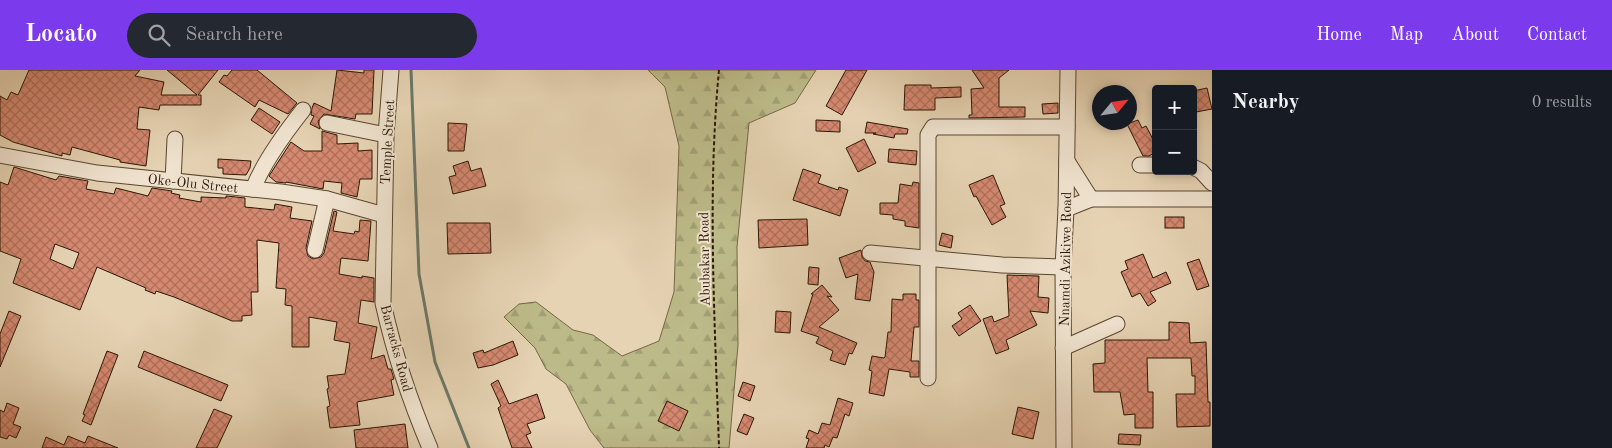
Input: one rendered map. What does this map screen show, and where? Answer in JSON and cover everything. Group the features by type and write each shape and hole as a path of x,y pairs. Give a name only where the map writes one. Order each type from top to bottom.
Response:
{"street":[{"name":"Temple Street","path":"384,215 386,135 391,70"},
{"name":"Nnamdi Azikiwe Road","path":"1064,448 1063,267 1066,209 1068,70"},
{"path":"253,190 259,175 302,110"},
{"path":"327,123 386,135"},
{"path":"928,378 928,135 933,127 1067,127"},
{"path":"173,181 175,139"},
{"name":"Oke-Olu Street","path":"0,154 97,173 281,192 327,200 384,215"},
{"path":"1067,161 1091,199"},
{"path":"1140,165 1152,165"},
{"path":"1197,170 1212,183"},
{"path":"1066,209 1091,199 1212,199"},
{"path":"315,250 327,200"},
{"name":"Barracks Road","path":"384,215 383,303 404,382 430,448"},
{"path":"870,253 1002,265 1063,267"},
{"path":"1063,348 1117,324"}],"path":[{"name":"Abubakar Road","path":"719,70 715,107 712,248 720,448"}],"green space":[{"path":"648,70 816,70 795,103 749,123 737,247 738,345 729,448 604,448 590,430 566,384 546,369 535,348 504,317 519,304 536,302 573,330 593,335 622,356 659,341 674,292 679,146 665,87"}],"building":[{"path":"29,70 140,70 135,76 164,82 161,95 197,95 167,70 218,70 198,95 201,95 201,105 160,105 159,110 139,107 137,129 150,130 146,166 120,162 120,160 72,147 70,155 62,153 62,156 13,142 0,135 0,96 7,100 11,92 18,95"},
{"path":"232,70 257,70 297,103 288,114 259,100 255,107 219,82 224,75 227,76"},
{"path":"337,70 364,73 364,70 374,70 372,114 356,114 355,119 324,114 318,121 320,129 310,124 314,116 311,115 312,108 314,103 331,111"},
{"path":"846,70 867,70 842,115 826,106"},
{"path":"972,70 1009,70 999,78 999,107 1025,107 1025,117 969,118 969,115 972,115 971,89 984,88"},
{"path":"905,85 931,85 931,88 961,87 961,97 935,98 935,110 904,110"},
{"path":"1207,88 1212,109 1197,112 1197,90"},
{"path":"1058,103 1058,113 1043,114 1042,104"},
{"path":"259,108 280,122 272,134 251,120"},
{"path":"816,120 840,121 840,132 816,131"},
{"path":"1137,120 1142,128 1146,126 1152,137 1152,154 1149,156 1143,156 1130,130 1137,130"},
{"path":"867,122 908,129 907,134 895,134 894,138 873,134 876,133 865,133"},
{"path":"448,123 467,124 464,151 448,151"},
{"path":"322,131 337,135 337,144 358,143 358,151 372,150 372,179 360,179 357,197 341,193 342,183 324,181 323,189 276,182 269,176 291,142 304,151 322,151"},
{"path":"864,139 876,163 858,172 846,148"},
{"path":"889,149 917,151 916,165 888,162"},
{"path":"218,159 251,161 250,168 246,175 223,174 223,168 218,168"},
{"path":"468,161 471,171 481,168 486,186 453,194 449,177 456,175 453,166"},
{"path":"14,167 56,180 59,176 88,181 86,189 114,194 116,188 148,196 152,188 172,191 171,193 180,195 179,198 201,202 201,197 226,198 227,196 245,198 245,207 274,210 275,204 292,207 290,218 312,221 306,248 308,256 313,259 321,257 324,253 334,211 337,212 333,231 354,234 355,231 359,232 360,220 371,221 368,261 341,258 339,274 374,278 374,302 361,300 358,323 377,327 371,359 384,355 388,369 391,369 394,379 391,380 394,395 357,402 360,425 330,428 327,407 330,406 327,376 345,374 350,343 334,340 337,322 309,317 309,347 292,347 292,306 285,305 286,289 276,288 279,243 257,240 258,292 251,292 252,315 242,316 242,321 232,321 156,291 155,294 145,290 146,288 97,267 80,310 13,283 21,259 0,251 0,182 8,185","holes":["55,244 79,253 73,269 50,259"]},
{"path":"803,169 821,175 818,183 838,190 839,187 848,190 840,216 793,200"},
{"path":"993,175 1005,204 1000,206 1006,217 992,225 976,196 974,197 969,185"},
{"path":"913,182 919,183 919,228 905,226 905,221 893,219 893,215 880,214 880,203 898,203 900,184 912,186"},
{"path":"1165,217 1184,217 1184,228 1165,228"},
{"path":"807,219 808,245 759,248 758,220"},
{"path":"447,223 490,223 491,253 448,254"},
{"path":"942,233 953,236 951,248 939,245"},
{"path":"861,250 862,257 865,261 870,262 874,272 870,301 855,299 858,274 846,278 839,258"},
{"path":"1143,254 1153,278 1166,272 1171,283 1150,292 1156,301 1148,306 1140,293 1132,297 1121,272 1128,269 1125,261"},
{"path":"1199,259 1209,286 1197,290 1187,263"},
{"path":"809,267 819,268 818,285 808,284"},
{"path":"1007,275 1039,276 1038,297 1049,298 1048,313 1030,311 1037,325 1006,340 1009,349 996,354 983,319 992,316 994,322 1009,316"},
{"path":"822,285 832,297 827,296 839,310 819,327 857,343 852,354 849,353 845,365 830,360 833,351 816,343 819,337 801,331 813,294 811,294"},
{"path":"903,294 916,294 916,300 919,300 919,327 914,327 911,361 919,361 919,377 910,377 910,372 889,369 884,396 869,393 872,371 869,370 872,356 885,357 888,332 891,332 892,299 903,300"},
{"path":"970,305 981,321 959,336 952,326 962,319 958,313"},
{"path":"9,311 21,316 0,367 0,334"},
{"path":"776,311 791,312 790,333 775,332"},
{"path":"1169,322 1189,323 1190,343 1206,342 1210,426 1177,427 1176,394 1195,394 1195,376 1192,376 1191,358 1147,358 1148,392 1153,392 1153,428 1135,428 1135,414 1124,415 1120,392 1094,392 1093,364 1105,363 1105,340 1169,340"},
{"path":"513,341 518,355 493,365 478,368 473,353 483,350 484,353"},
{"path":"107,351 118,355 91,425 82,421 85,415 83,414"},
{"path":"144,351 228,385 221,401 138,367"},
{"path":"498,380 509,404 537,394 545,418 527,424 531,433 526,435 532,448 512,448 498,408 501,406 491,384"},
{"path":"743,382 755,386 750,401 738,396"},
{"path":"838,398 853,403 849,416 845,414 837,438 833,437 829,447 825,445 824,448 806,448 809,439 806,438 809,430 818,434 822,423 830,425"},
{"path":"667,401 688,411 679,431 658,421"},
{"path":"7,403 19,408 13,424 21,427 16,438 9,435 7,439 0,437 0,410 4,412"},
{"path":"1018,407 1039,412 1033,439 1012,434"},
{"path":"214,409 232,416 217,448 196,448"},
{"path":"744,414 754,418 747,435 737,431"},
{"path":"405,424 408,448 356,448 354,430"},
{"path":"1119,434 1141,435 1140,445 1118,444"},
{"path":"68,436 85,443 88,436 118,448 42,448 46,437 64,445"}],"waterway":[{"path":"411,70 419,274 435,362 469,448"}]}
